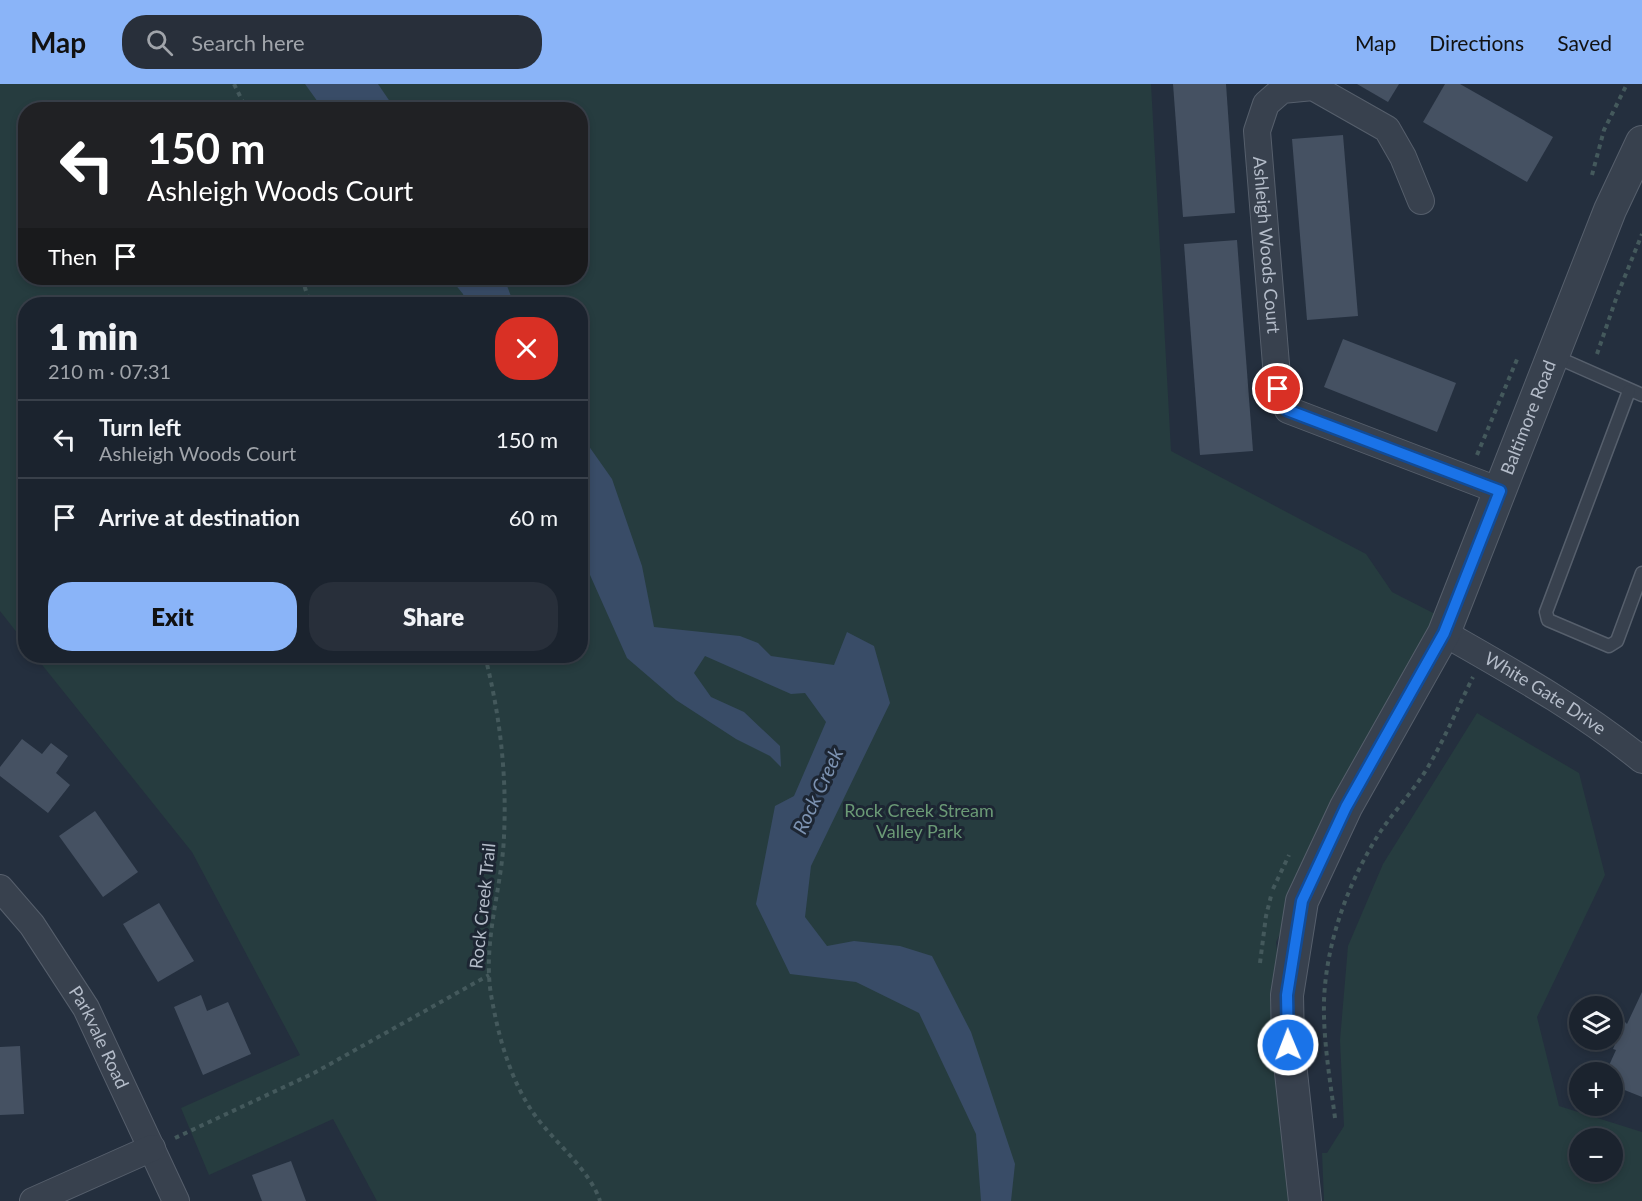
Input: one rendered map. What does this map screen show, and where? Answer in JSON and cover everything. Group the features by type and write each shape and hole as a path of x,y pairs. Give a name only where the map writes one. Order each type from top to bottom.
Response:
{"street":[{"name":"Ashleigh Woods Court","path":"1421,201 1403,157 1387,129 1313,87 1282,90 1266,104 1257,131 1278,389 1287,410 1500,491"},
{"name":"Baltimore Road","path":"1305,1201 1288,1045 1287,1015 1287,995 1302,901 1346,807 1444,633 1610,210 1642,142"},
{"name":"White Gate Drive","path":"1444,633 1518,675 1614,737 1642,760"},
{"name":"Parkvale Road","path":"0,888 32,924 86,1008 176,1201"},
{"path":"33,1201 152,1148"}],"lane":[{"path":"1553,356 1642,395"},
{"path":"1629,391 1546,612 1548,620 1609,646 1617,641 1642,573"}],"path":[{"path":"234,84 243,102"},
{"name":"Rock Creek Trail","path":"487,663 495,694 502,745 504,797 504,837 490,949 491,997 505,1053 520,1089 534,1113 586,1175 600,1201"},
{"path":"152,1148 314,1074 489,975"}],"green space":[{"name":"Rock Creek Stream Valley Park","path":"0,84 1151,84 1171,451 1366,554 1392,592 1441,617 1276,942 1303,1201 377,1201 333,1119 209,1175 181,1108 300,1055 192,852 41,663 588,663 588,297 18,297 18,634 0,611"},
{"path":"1477,713 1579,773 1605,875 1537,1017 1559,1106 1569,1109 1569,1116 1591,1116 1642,1132 1642,1201 1324,1201 1322,1153 1327,1153 1344,1126 1340,1040 1348,946 1383,864"}],"water":[{"path":"305,84 378,84 390,102 318,102"},
{"path":"456,285 507,285 511,297 464,297"},
{"name":"Rock Creek","path":"588,445 612,479 642,566 654,627 740,636 758,643 771,656 834,665 847,632 874,646 890,703 811,866 805,917 827,946 854,941 900,946 932,956 971,1032 1015,1164 1011,1201 981,1201 976,1134 919,1013 856,982 790,974 756,904 775,806 794,796 826,722 805,693 791,694 705,656 694,673 711,697 744,712 780,746 781,767 770,756 736,739 676,700 627,658 588,570"}],"building":[{"path":"1173,84 1226,84 1235,213 1183,217"},
{"path":"1357,84 1399,84 1388,102"},
{"path":"1445,84 1460,84 1553,137 1527,182 1423,122"},
{"path":"1343,135 1358,316 1307,320 1292,139"},
{"path":"1237,240 1253,451 1200,455 1184,244"},
{"path":"1343,339 1456,383 1437,432 1324,387"},
{"path":"22,739 42,754 51,743 68,756 56,773 70,785 48,813 0,776 0,767"},
{"path":"95,811 138,872 103,897 59,836"},
{"path":"159,903 194,961 158,982 123,924"},
{"path":"1642,992 1642,1097 1623,1089 1623,1062 1611,1062 1616,1050 1623,1050 1623,1026 1625,1022 1627,1024"},
{"path":"201,995 207,1011 228,1002 251,1054 203,1075 174,1007"},
{"path":"20,1046 24,1114 0,1115 0,1047"},
{"path":"291,1161 306,1201 262,1201 252,1175"}],"route":[{"path":"1278,389 1287,410 1500,491 1444,633 1346,807 1302,901 1287,995 1288,1045"}]}
